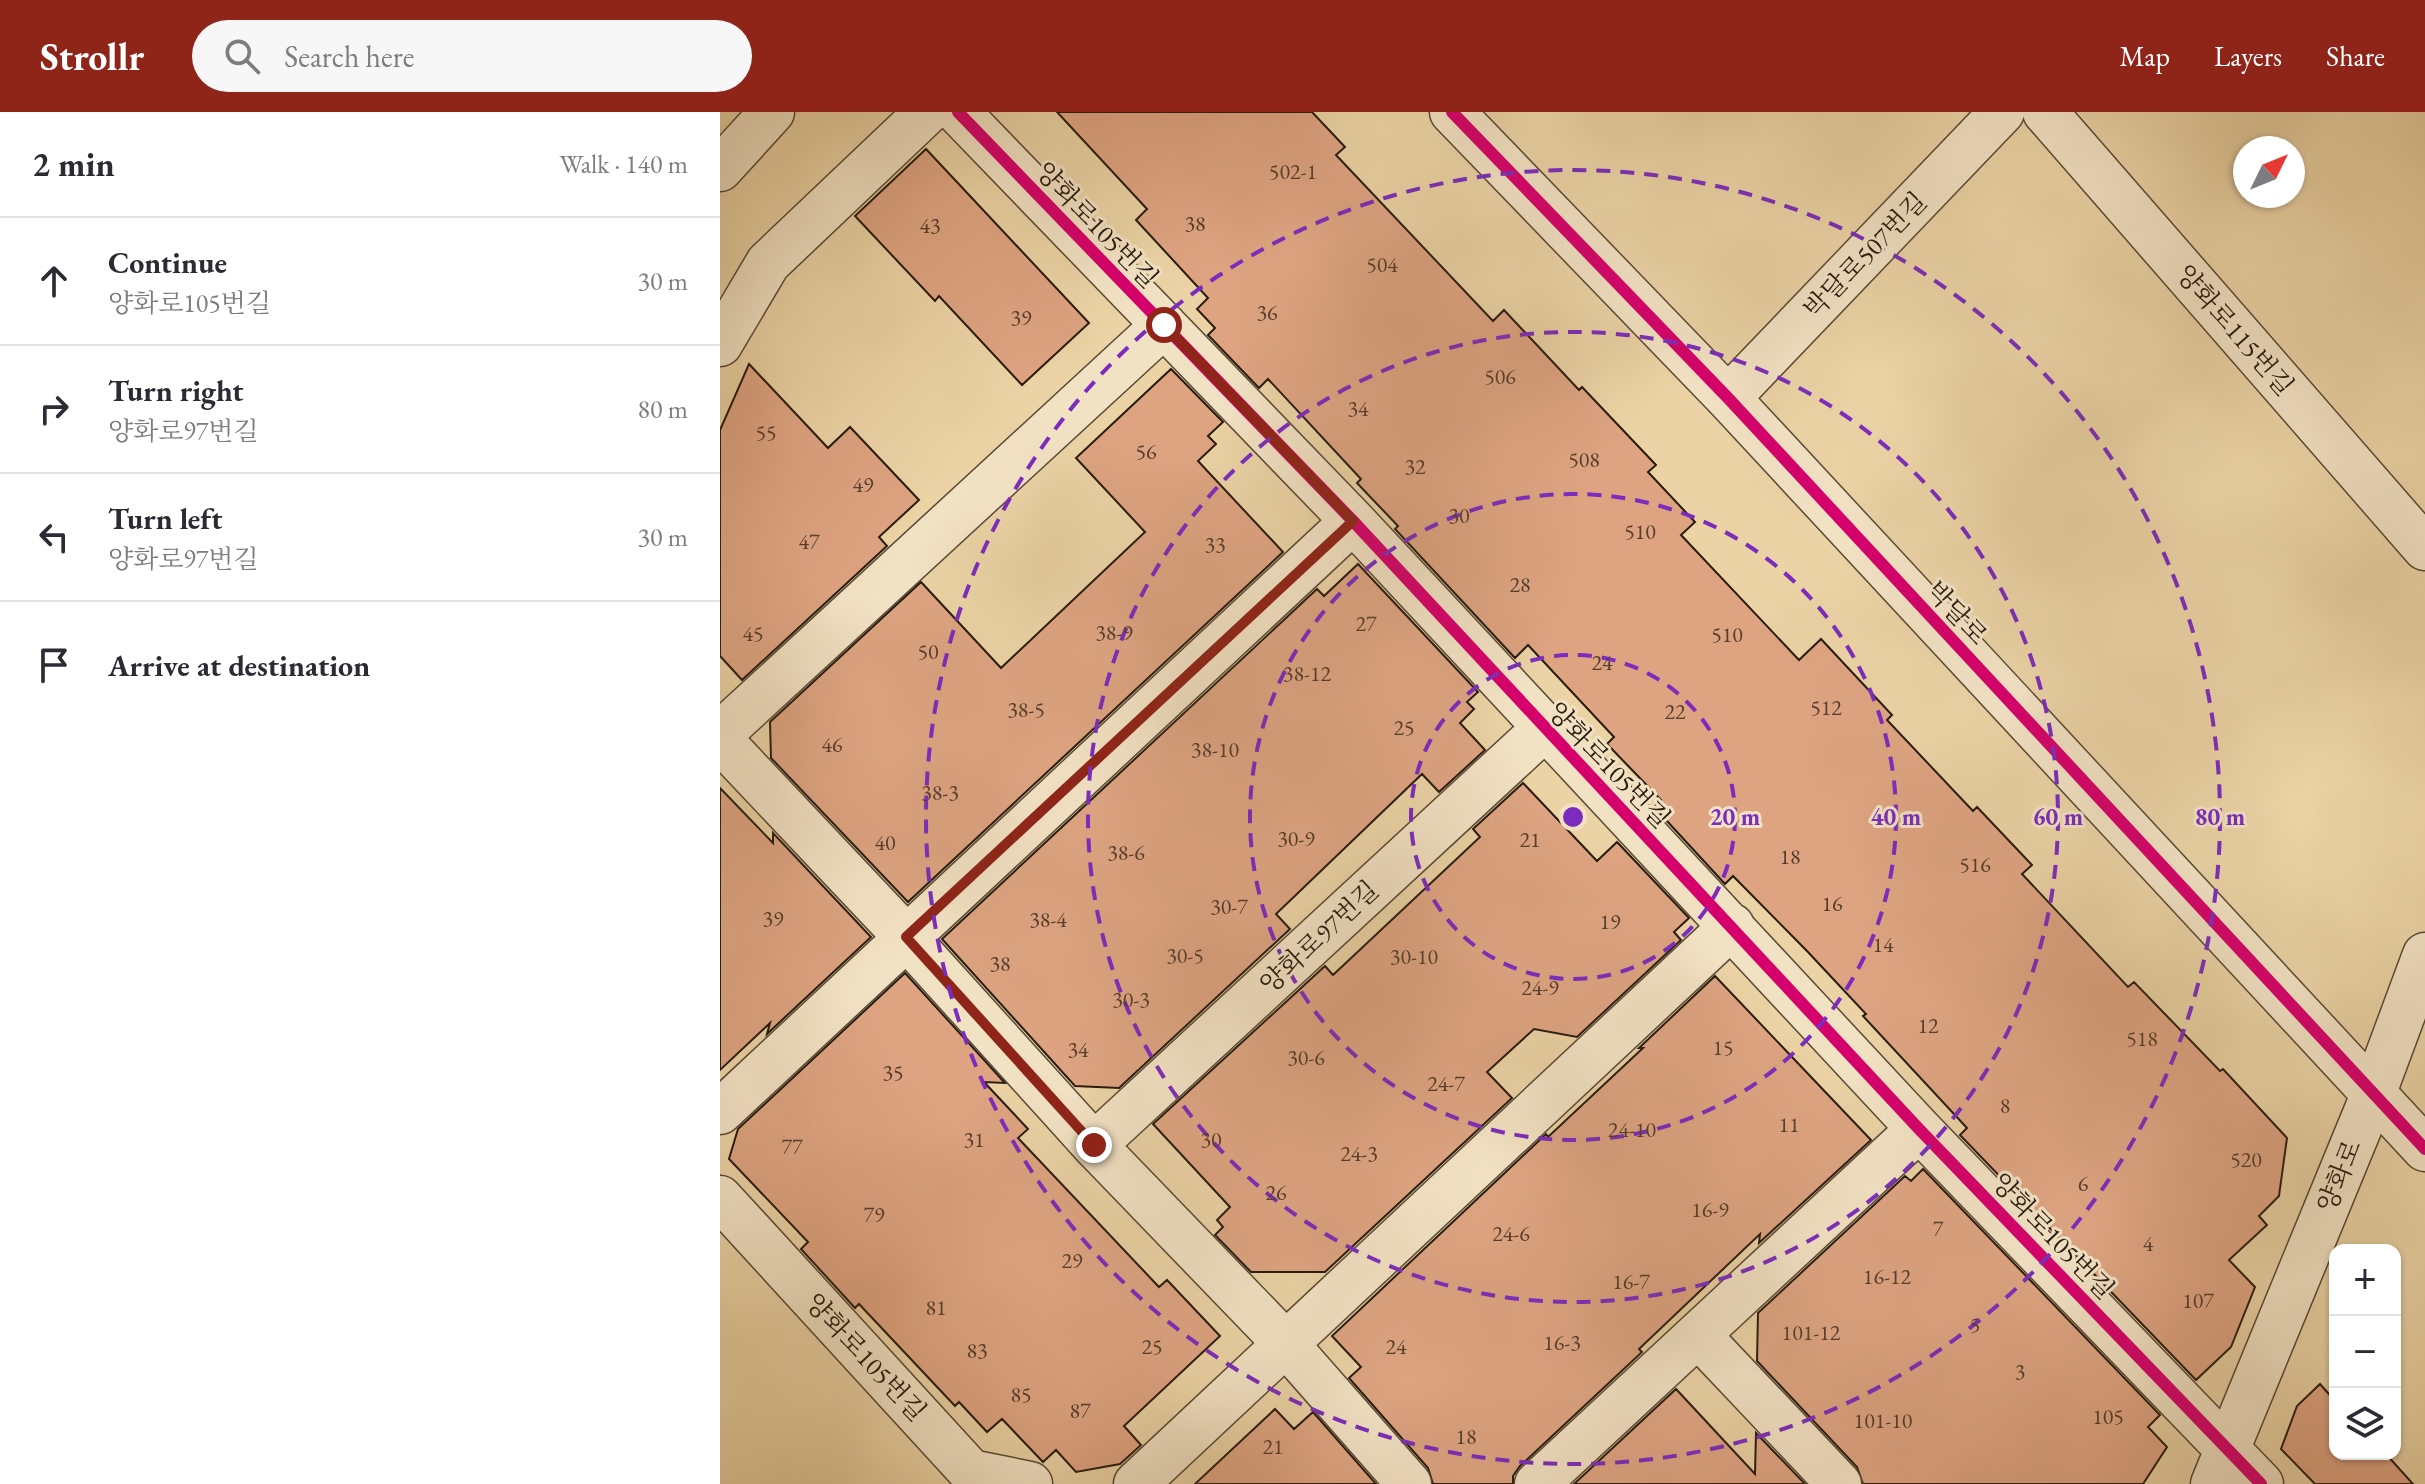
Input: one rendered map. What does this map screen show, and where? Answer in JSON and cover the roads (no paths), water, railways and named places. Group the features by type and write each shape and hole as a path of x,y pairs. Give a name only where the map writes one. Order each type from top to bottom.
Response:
{"street":[{"path":"720,169 772,112"},
{"path":"720,344 768,263 927,112"},
{"name":"양화로105번길","path":"958,112 1353,521 1544,729 1732,926 1919,1129 2220,1466 2261,1484"},
{"name":"박달로","path":"1452,112 1728,398 2425,1149"},
{"name":"박달로507번길","path":"1728,398 2002,112"},
{"name":"양화로115번길","path":"2045,112 2425,548"},
{"path":"720,734 1164,325"},
{"path":"720,1112 1353,521"},
{"name":"양화로97번길","path":"1094,1145 1544,729"},
{"path":"720,740 906,937 1094,1145 1286,1344 1409,1484"},
{"path":"1136,1484 1732,926"},
{"name":"양화로","path":"2220,1466 2373,1095 2425,955"},
{"path":"1537,1484 1919,1129"},
{"name":"양화로105번길","path":"720,1198 971,1472 1030,1484"},
{"path":"1698,1335 1839,1484"}]}
